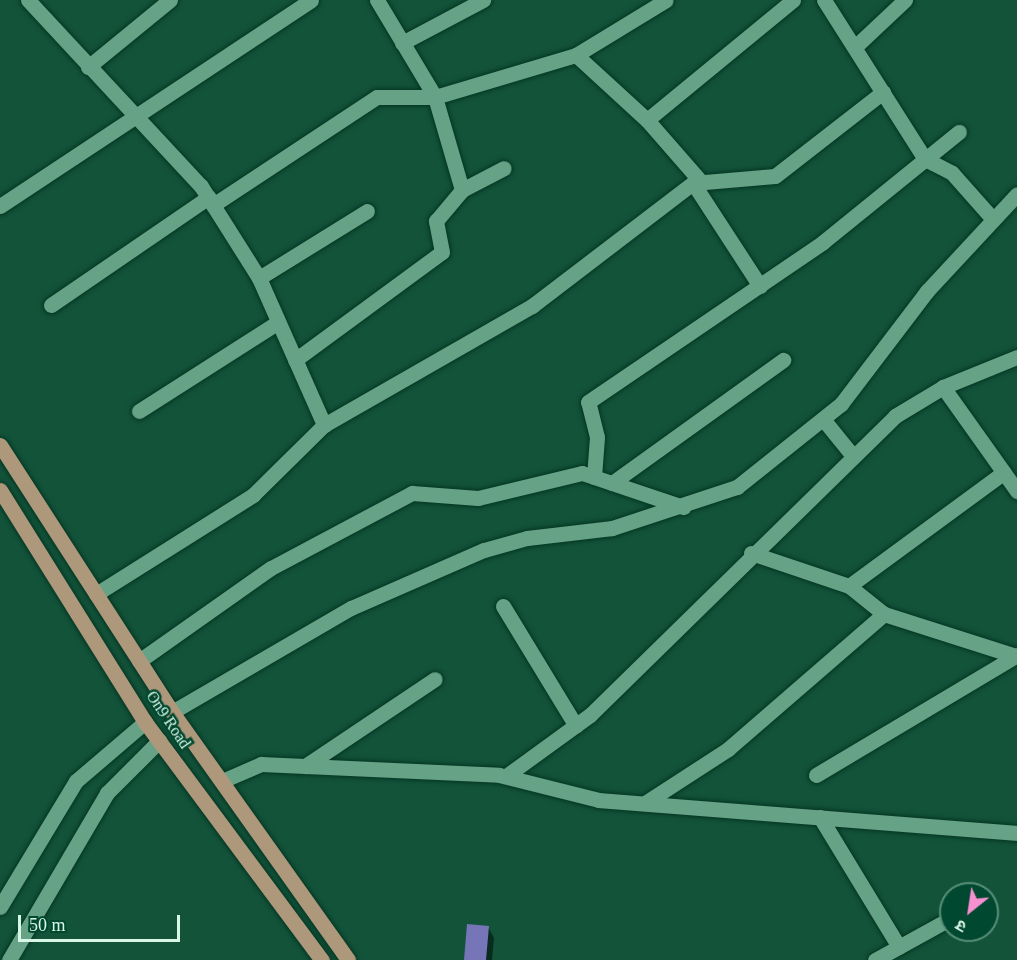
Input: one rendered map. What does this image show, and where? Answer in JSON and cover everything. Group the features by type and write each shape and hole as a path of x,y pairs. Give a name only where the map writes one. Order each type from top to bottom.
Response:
{"main road":[{"path":"0,445 172,712 348,960"},
{"name":"On9 Road","path":"0,490 145,722 322,960"}],"street":[{"path":"28,0 88,67 137,116 211,201 259,278 324,426"},
{"path":"88,67 170,0"},
{"path":"0,206 311,0"},
{"path":"377,0 435,97 462,190"},
{"path":"402,43 483,0"},
{"path":"51,305 377,97 435,97 576,55 666,0"},
{"path":"647,120 793,0"},
{"path":"824,0 857,45 925,159 952,173 992,218"},
{"path":"857,45 905,0"},
{"path":"576,55 647,120 697,182 760,286"},
{"path":"96,594 253,495 324,426 532,306 697,182 775,176 883,92"},
{"path":"594,477 597,437 588,402 760,286 959,132"},
{"path":"295,360 442,252 436,220 462,190 504,168"},
{"path":"172,712 351,608 484,550 526,538 612,528 683,507 737,487 823,419 992,218 1017,194"},
{"path":"259,278 367,212"},
{"path":"139,411 278,322"},
{"path":"506,776 576,726 751,553 895,416 943,387 1017,357"},
{"path":"612,483 783,360"},
{"path":"943,387 1017,491"},
{"path":"823,419 853,456"},
{"path":"849,586 1004,472"},
{"path":"139,661 271,568 412,493 478,498 582,473 683,507"},
{"path":"751,553 849,586 884,614 1016,655"},
{"path":"503,606 576,726"},
{"path":"645,803 728,749 884,614"},
{"path":"816,775 1016,655"},
{"path":"305,766 435,679"},
{"path":"0,907 76,781 145,722"},
{"path":"9,960 107,793 159,741"},
{"path":"222,781 261,764 506,776 599,800 1017,833"},
{"path":"820,817 899,947"},
{"path":"875,960 939,925"}],"building":[{"path":"467,924 489,926 486,960 464,960"}]}
